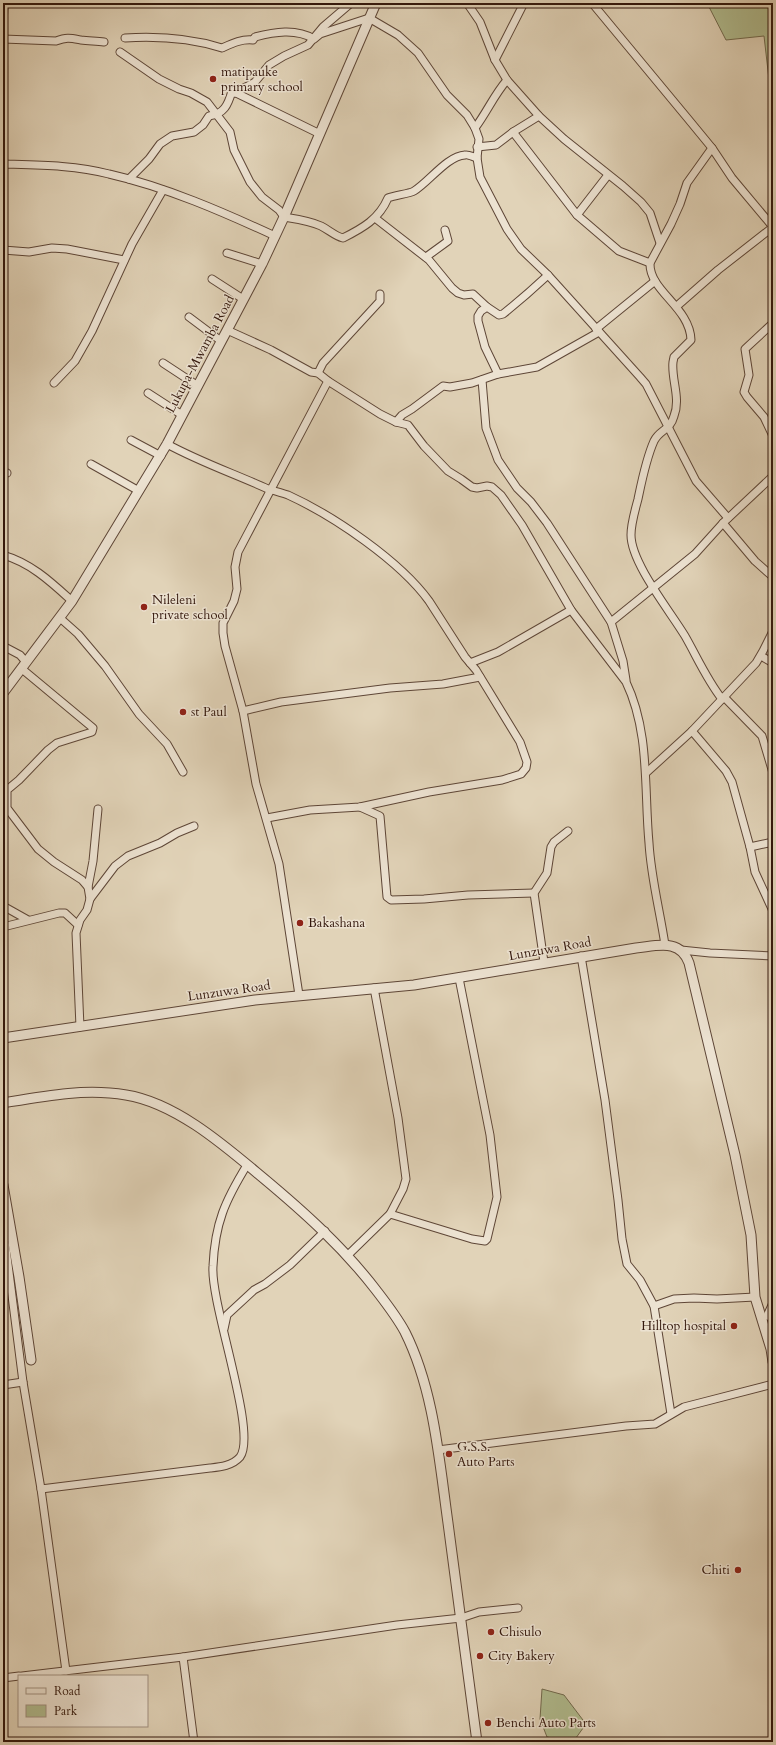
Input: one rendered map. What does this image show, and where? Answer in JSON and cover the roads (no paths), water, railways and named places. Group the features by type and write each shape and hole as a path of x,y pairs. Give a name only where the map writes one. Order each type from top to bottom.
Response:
{"street":[{"path":"3,28 4,3"},
{"path":"314,39 323,27 351,3"},
{"name":"Lukupa-Mwamba Road","path":"3,693 72,601 161,456 262,264 284,217 376,3"},
{"path":"467,3 480,22 495,60 507,80 539,116 564,140 635,197 650,213 660,243"},
{"path":"495,60 524,3"},
{"path":"592,3 712,148 732,178 773,227 718,270 677,306"},
{"path":"129,179 149,159 160,144 172,136 194,132 203,125 209,116 218,115 228,106 232,91 235,93 255,82 270,65 284,56 308,45 320,34 369,18 398,36 418,53 447,95 467,115 475,128 478,139 477,158 480,177 507,229 521,249 548,275 640,377 696,481 751,556 773,577"},
{"path":"125,38 148,36 169,39 190,39 222,48 236,41 243,39 253,40 255,37 274,32 308,35 314,39"},
{"path":"3,39 56,41 72,37 80,40 104,42"},
{"path":"120,52 159,79 191,93 207,102 230,132 234,150 250,182 262,196 280,210 284,217 314,224 343,238 370,223 388,198 398,194 413,192 440,168 460,156 466,154 477,158"},
{"path":"475,128 484,116 499,89 507,80"},
{"path":"235,93 320,134"},
{"path":"477,147 496,145 513,132 539,116"},
{"path":"513,132 577,215 619,251 650,263"},
{"path":"712,148 687,183 677,210 650,263 650,269 655,282 677,306 686,321 691,340 674,357 673,362 677,402 674,416 668,428 659,433 649,455 631,534 635,553 654,587 685,636 714,689 762,736 773,773"},
{"path":"3,164 61,166 108,173 163,190 275,236"},
{"path":"577,215 608,175"},
{"path":"54,383 75,361 92,331 132,244 163,190"},
{"path":"375,218 426,257 458,294 473,294 487,307 499,315 503,314 548,275"},
{"path":"426,257 448,242 445,230"},
{"path":"3,250 29,252 52,248 67,249 124,260"},
{"path":"228,253 262,264"},
{"path":"212,279 243,299"},
{"path":"396,422 402,415 443,386 450,387 482,380 498,374 537,367 598,331 655,282"},
{"path":"318,373 323,362 380,301 380,294"},
{"path":"487,307 481,310 478,320 485,346 498,374"},
{"path":"188,317 221,341"},
{"path":"773,323 745,349 750,375 744,392 746,397 764,417 773,436"},
{"path":"227,330 271,350 312,372 318,373 380,414 396,422 408,425 424,446 448,471 472,488 487,486 492,487 501,494 522,525 571,610 626,682"},
{"path":"163,363 198,386"},
{"path":"482,380 486,428 498,460 517,488 531,502 547,523 611,622 623,661 626,682 636,707 646,774 646,818 650,861 665,945"},
{"path":"299,995 279,864 256,784 243,711 225,646 223,624 234,601 237,589 235,567 236,558 270,489 328,381"},
{"path":"148,393 182,415"},
{"path":"131,440 161,456"},
{"path":"167,444 188,455 288,495 320,512 369,544 392,562 420,588 503,714 524,751 527,762 526,768 521,774 502,780 429,792 360,807 310,810 267,818"},
{"path":"91,464 139,491"},
{"path":"611,622 695,554 726,521 773,476"},
{"path":"3,556 18,560 30,566 72,601"},
{"path":"470,663 498,652 571,610"},
{"path":"60,618 82,639 105,666 139,714 167,744 183,772"},
{"path":"646,774 692,731 761,656 773,631"},
{"path":"3,646 20,655 24,666 93,729 92,732 57,743 48,750 19,780 8,788 5,806 38,848 54,862 82,880 88,887"},
{"path":"761,656 773,663"},
{"path":"243,711 281,702 390,688 442,684 480,677"},
{"path":"692,731 726,771 732,782 750,847 755,872 773,911"},
{"path":"360,807 380,816 388,896 392,900 406,901 468,895 534,893"},
{"path":"90,899 88,887 93,861 98,809"},
{"path":"80,1027 76,933 78,925 87,910 90,899 115,866 128,856 194,826"},
{"path":"544,962 534,893 547,873 551,847 554,842 568,831"},
{"path":"750,847 773,842"},
{"path":"3,906 28,920"},
{"path":"3,927 59,912 65,913 78,925"},
{"name":"Lunzuwa Road","path":"3,1038 255,1000 414,985 581,956 665,945 681,950"},
{"path":"681,950 773,956"},
{"path":"681,950 689,963 736,1162 752,1235 755,1297 767,1318 773,1362"},
{"path":"581,956 605,1100 622,1239 627,1264 640,1280 654,1306 671,1414"},
{"path":"390,1214 472,1239 485,1241 488,1239 497,1197 492,1170 490,1135 459,978"},
{"path":"348,1255 390,1214 403,1189 406,1179 398,1118 374,988"},
{"path":"3,1102 65,1093 92,1092 127,1095 159,1105 176,1114 200,1129 303,1211 348,1255 391,1309 405,1332 418,1364 428,1398 438,1450 477,1742"},
{"path":"41,1489 227,1465 234,1462 244,1449 245,1434 236,1382 223,1331 213,1273 214,1238 219,1222 231,1192 247,1165"},
{"path":"3,1185 19,1277 30,1360"},
{"path":"3,1225 23,1382 41,1489 66,1671"},
{"path":"223,1331 227,1315 254,1290 265,1284 290,1265 324,1231"},
{"path":"654,1306 674,1299 694,1298 717,1300 755,1297"},
{"path":"767,1318 773,1303"},
{"path":"3,1385 23,1382"},
{"path":"438,1450 626,1426 655,1424 671,1414 694,1403 731,1396 773,1384"},
{"path":"29,1675 183,1657 397,1625 461,1618 479,1612 518,1608"},
{"path":"183,1657 194,1742"},
{"path":"3,1678 18,1676"}],"place":[{"name":"matipauke primary school","path":"213,79"},
{"name":"Nileleni private school","path":"144,607"},
{"name":"st Paul","path":"183,712"},
{"name":"Bakashana","path":"300,923"},
{"name":"Hilltop hospital","path":"734,1326"},
{"name":"G.S.S. Auto Parts","path":"449,1454"},
{"name":"Chiti","path":"738,1570"},
{"name":"Chisulo","path":"491,1632"},
{"name":"City Bakery","path":"480,1656"},
{"name":"Benchi Auto Parts","path":"488,1723"}]}
